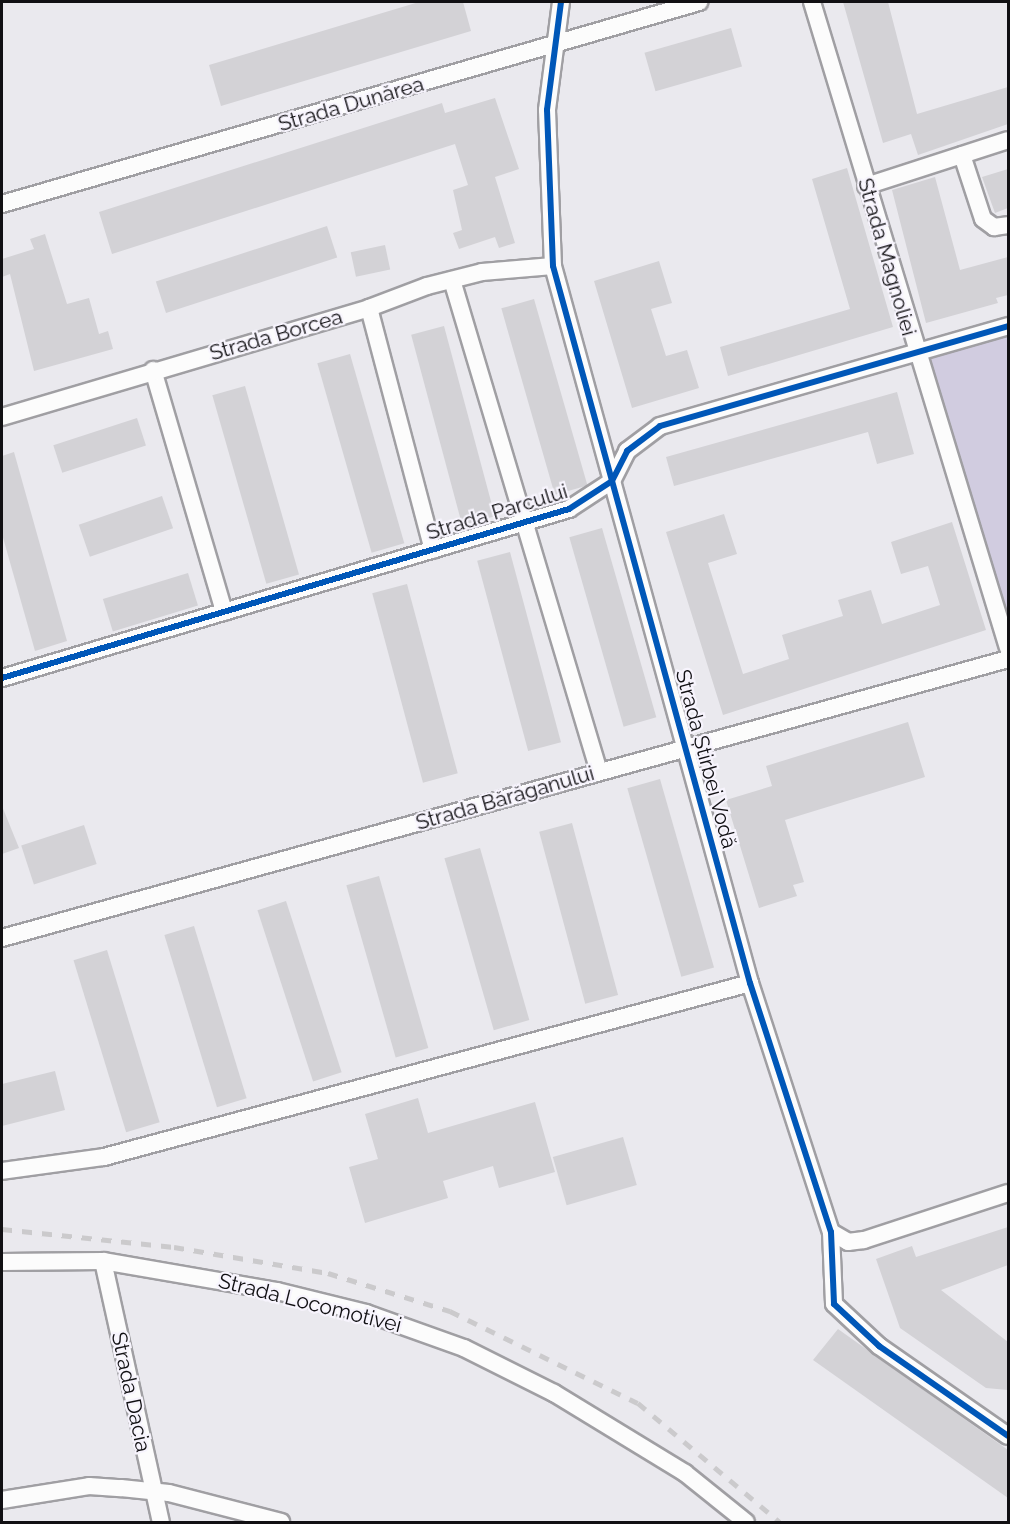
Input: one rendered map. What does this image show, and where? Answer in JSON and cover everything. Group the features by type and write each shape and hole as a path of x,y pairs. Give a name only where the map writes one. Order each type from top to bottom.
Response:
{"street":[{"name":"Strada Știrbei Vodă","path":"561,2 547,110 553,266 750,983 831,1232 834,1304 879,1346 1008,1436"},
{"name":"Strada Dunărea","path":"2,204 555,46 699,2"},
{"name":"Strada Magnoliei","path":"812,2 915,355 1008,648"},
{"path":"866,186 1008,140"},
{"path":"962,155 983,219 994,226 1008,225"},
{"name":"Strada Borcea","path":"2,417 153,370 369,308 452,280 553,266"},
{"path":"452,280 599,772"},
{"path":"369,308 433,550"},
{"path":"612,481 627,451 660,426 915,355 1008,326"},
{"path":"153,370 224,612"},
{"name":"Strada Parcului","path":"2,678 569,509 612,481"},
{"name":"Strada Bărăganului","path":"2,938 1008,659"},
{"path":"2,1171 104,1157 750,983"},
{"path":"831,1232 848,1242 864,1240 1008,1193"},
{"name":"Strada Locomotivei","path":"2,1262 103,1261 277,1291 366,1313 464,1348 554,1393 686,1473 746,1522"},
{"name":"Strada Dacia","path":"103,1261 161,1522"},
{"path":"2,1500 89,1486 153,1494 169,1493 281,1522"}],"shaded area":[{"path":"1008,326 1008,648 915,355"}],"building":[{"path":"419,2 463,2 471,31 221,106 209,65"},
{"path":"843,2 888,2 917,114 1008,87 1008,124 918,155 911,134 883,143"},
{"path":"731,28 742,66 656,91 644,53"},
{"path":"495,98 519,169 495,177 515,243 499,248 495,237 459,249 453,233 462,230 453,190 468,185 455,144 112,254 99,212 442,103 445,113"},
{"path":"847,168 893,327 728,376 720,347 850,309 812,179"},
{"path":"1008,169 1008,208 995,213 982,177"},
{"path":"935,177 960,270 1008,257 1008,295 996,298 998,303 926,323 892,190"},
{"path":"327,226 337,257 166,313 156,282"},
{"path":"45,234 67,304 89,298 99,334 108,331 113,349 34,371 10,274 2,277 2,259 34,249 30,239"},
{"path":"385,245 390,269 356,277 351,252"},
{"path":"659,261 672,303 651,309 666,356 687,350 699,388 632,408 594,281"},
{"path":"534,299 587,485 555,495 501,308"},
{"path":"444,326 495,516 462,525 411,335"},
{"path":"350,354 404,543 372,553 317,363"},
{"path":"245,386 299,574 266,584 212,395"},
{"path":"897,392 914,454 877,464 868,432 674,486 666,457"},
{"path":"137,418 146,446 62,473 53,445"},
{"path":"14,452 67,641 35,651 2,534 2,456"},
{"path":"162,496 173,528 90,557 79,525"},
{"path":"724,514 737,554 708,563 743,674 789,659 782,635 843,616 838,600 871,590 882,624 940,605 928,566 901,574 891,542 952,522 986,630 723,715 666,532"},
{"path":"602,528 656,717 624,727 569,537"},
{"path":"510,552 561,742 528,751 477,561"},
{"path":"188,573 198,606 113,632 103,599"},
{"path":"407,584 458,773 423,783 372,593"},
{"path":"908,722 925,777 785,820 804,882 793,885 797,896 759,908 726,800 772,786 766,766"},
{"path":"660,779 714,967 681,977 627,788"},
{"path":"2,806 19,848 2,854"},
{"path":"572,823 618,995 585,1004 539,832"},
{"path":"84,825 97,864 34,884 21,845"},
{"path":"480,848 529,1020 494,1030 444,858"},
{"path":"379,876 428,1048 396,1057 346,885"},
{"path":"286,901 342,1072 313,1081 257,910"},
{"path":"194,926 247,1098 217,1107 164,935"},
{"path":"107,950 160,1122 126,1132 74,960"},
{"path":"55,1071 65,1110 2,1126 2,1084"},
{"path":"418,1098 428,1133 535,1102 555,1172 499,1188 493,1166 443,1181 448,1198 365,1223 349,1167 378,1159 365,1114"},
{"path":"623,1137 637,1185 567,1205 553,1157"},
{"path":"1008,1227 1008,1265 941,1290 1008,1342 1008,1390 986,1388 900,1328 876,1259 912,1246 916,1257"},
{"path":"838,1329 1008,1450 1008,1498 813,1360"}],"railway":[{"path":"2,1229 174,1247 328,1273 450,1311 638,1403 780,1522"}],"cycle path":[{"path":"561,2 547,110 553,266 750,983 831,1232 834,1304 879,1346 1008,1436"},
{"path":"2,678 569,509 612,481 627,451 660,426 1008,326"}]}
